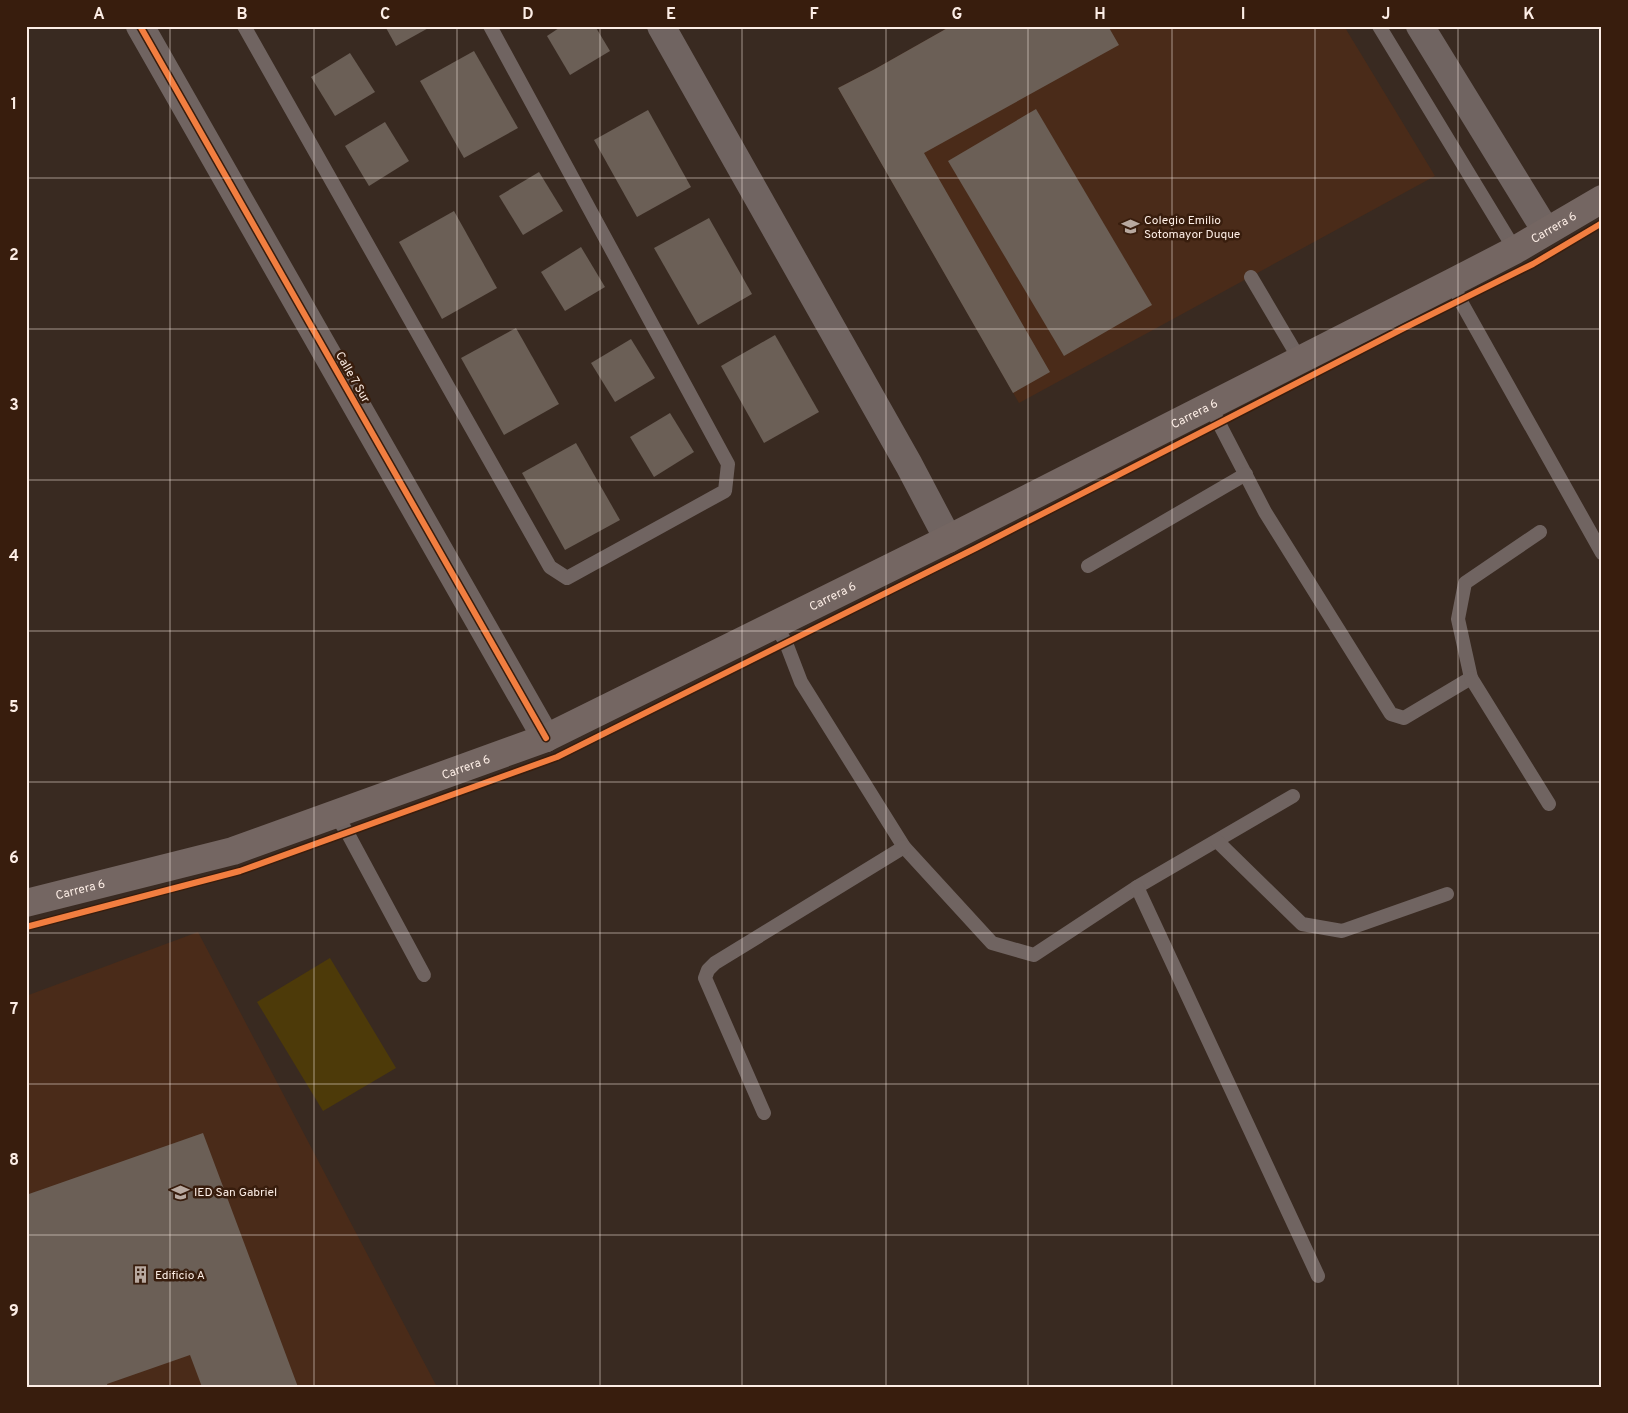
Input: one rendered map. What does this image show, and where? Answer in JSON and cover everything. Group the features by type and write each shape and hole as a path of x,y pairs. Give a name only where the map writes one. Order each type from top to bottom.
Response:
{"main road":[{"name":"Carrera 6","path":"26,904 233,851 546,738 948,539 1453,282 1515,250 1602,198"}],"street":[{"name":"Calle 7 Sur","path":"140,26 546,738"},
{"path":"661,26 909,465 948,539"},
{"path":"1420,26 1546,231"}],"lane":[{"path":"244,26 550,568 567,578 725,491 728,464 490,26"},
{"path":"1379,26 1515,250"},
{"path":"1250,277 1300,360"},
{"path":"1453,282 1460,300 1602,553"},
{"path":"1210,406 1265,512 1390,714 1404,718 1471,678"},
{"path":"1088,566 1246,474"},
{"path":"1540,532 1465,582 1458,619 1471,678 1549,804"},
{"path":"775,625 786,643 801,682 904,846 992,943 1034,955 1137,887 1293,796"},
{"path":"335,815 347,832 424,975"},
{"path":"1217,841 1302,924 1342,931 1447,894"},
{"path":"764,1113 705,978 708,970 715,963 904,846"},
{"path":"1137,887 1318,1276"}],"shaded area":[{"name":"Colegio Emilio Sotomayor Duque","path":"942,26 1344,26 1435,176 1019,403 838,88 944,30"},
{"name":"IED San Gabriel","path":"198,932 437,1387 26,1387 26,996"},
{"path":"330,958 396,1068 323,1111 257,1002"}],"building":[{"path":"385,26 432,26 396,46"},
{"path":"562,26 595,26 610,51 570,75 547,36"},
{"path":"951,26 1108,26 1119,45 924,153 1050,372 1013,393 838,88"},
{"path":"474,51 518,128 464,158 420,81"},
{"path":"350,53 375,92 335,116 311,77"},
{"path":"1036,109 1152,305 1064,356 948,161"},
{"path":"648,110 691,187 637,217 594,140"},
{"path":"385,122 409,161 369,186 345,146"},
{"path":"539,172 563,211 523,235 499,196"},
{"path":"454,211 497,288 442,319 399,242"},
{"path":"709,218 752,294 698,325 654,248"},
{"path":"581,247 605,287 565,311 541,272"},
{"path":"516,328 559,404 504,435 461,358"},
{"path":"775,335 819,412 764,443 721,366"},
{"path":"631,339 655,378 615,402 591,363"},
{"path":"670,413 694,452 654,477 630,437"},
{"path":"576,443 620,520 565,550 522,473"},
{"name":"Edificio A","path":"203,1133 298,1387 202,1387 190,1355 107,1384 108,1387 26,1387 26,1195"}],"cycle path":[{"path":"140,26 546,738"},
{"path":"26,927 240,871 557,757 976,548 1404,328 1533,264 1602,223"}],"place":[{"name":"Colegio Emilio Sotomayor Duque","path":"1130,227"},
{"name":"IED San Gabriel","path":"180,1192"},
{"name":"Edificio A","path":"141,1275"}]}
